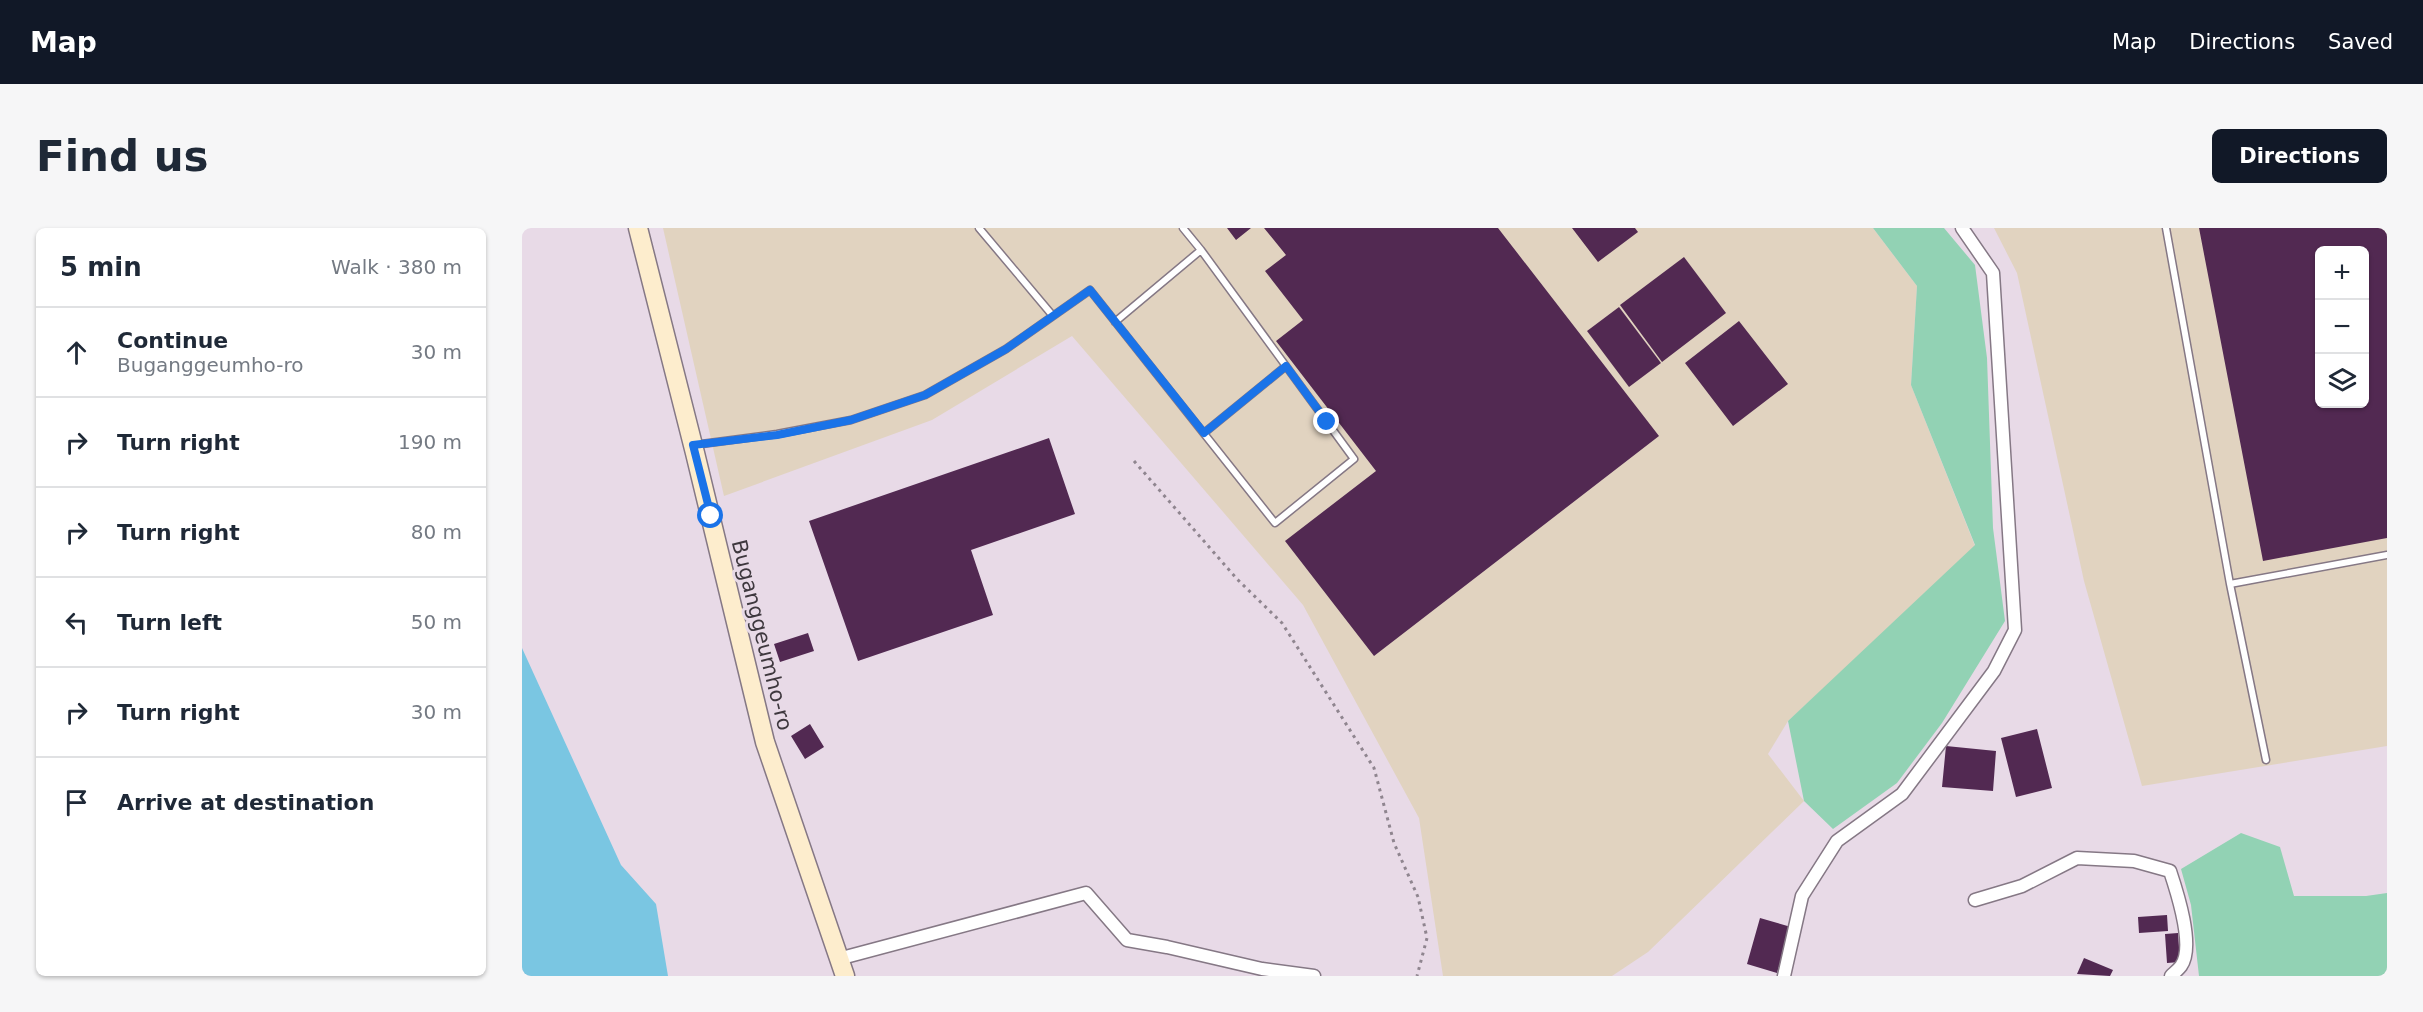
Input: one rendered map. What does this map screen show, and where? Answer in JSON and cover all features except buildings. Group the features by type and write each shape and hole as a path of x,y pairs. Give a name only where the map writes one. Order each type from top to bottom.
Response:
{"street":[{"name":"Buganggeumho-ro","path":"638,228 765,742 845,976"},
{"path":"1784,976 1802,896 1837,841 1902,794 1994,671 2015,630 1993,273 1962,228"},
{"path":"1975,900 2022,886 2077,858 2134,861 2170,871 2180,900 2186,952 2182,965 2171,976"},
{"path":"838,959 1086,893 1126,940 1262,969 1314,976"}],"lane":[{"path":"979,228 1053,316"},
{"path":"693,445 777,435 851,420 925,395 1006,349 1090,290 1275,523 1354,459 1183,228"},
{"path":"2166,228 2230,584 2266,759"},
{"path":"1115,322 1201,250"},
{"path":"1204,433 1286,366"},
{"path":"2230,584 2387,555"}],"path":[{"path":"1134,461 1237,579 1282,623 1374,768 1394,843 1418,897 1427,938 1418,976"}],"shaded area":[{"path":"663,228 1873,228 1917,286 1911,385 1975,546 1788,721 1768,754 1804,801 1648,952 1612,976 1443,976 1419,818 1303,605 1072,336 932,420 724,496"},
{"path":"1994,228 2387,228 2387,746 2142,786 2084,581 2017,273"}],"green space":[{"path":"1873,228 1944,228 1975,265 1987,358 1993,528 2005,621 1942,723 1897,783 1833,829 1804,801 1788,721 1975,545 1911,385 1917,286"},
{"path":"2241,833 2280,847 2294,896 2366,896 2387,893 2387,976 2199,976 2191,905 2181,869"}],"water":[{"path":"522,648 621,865 656,904 668,976 522,976"}],"route":[{"path":"711,516 693,445 777,435 851,420 925,395 1006,349 1090,290 1204,433 1286,366 1327,422"}]}
